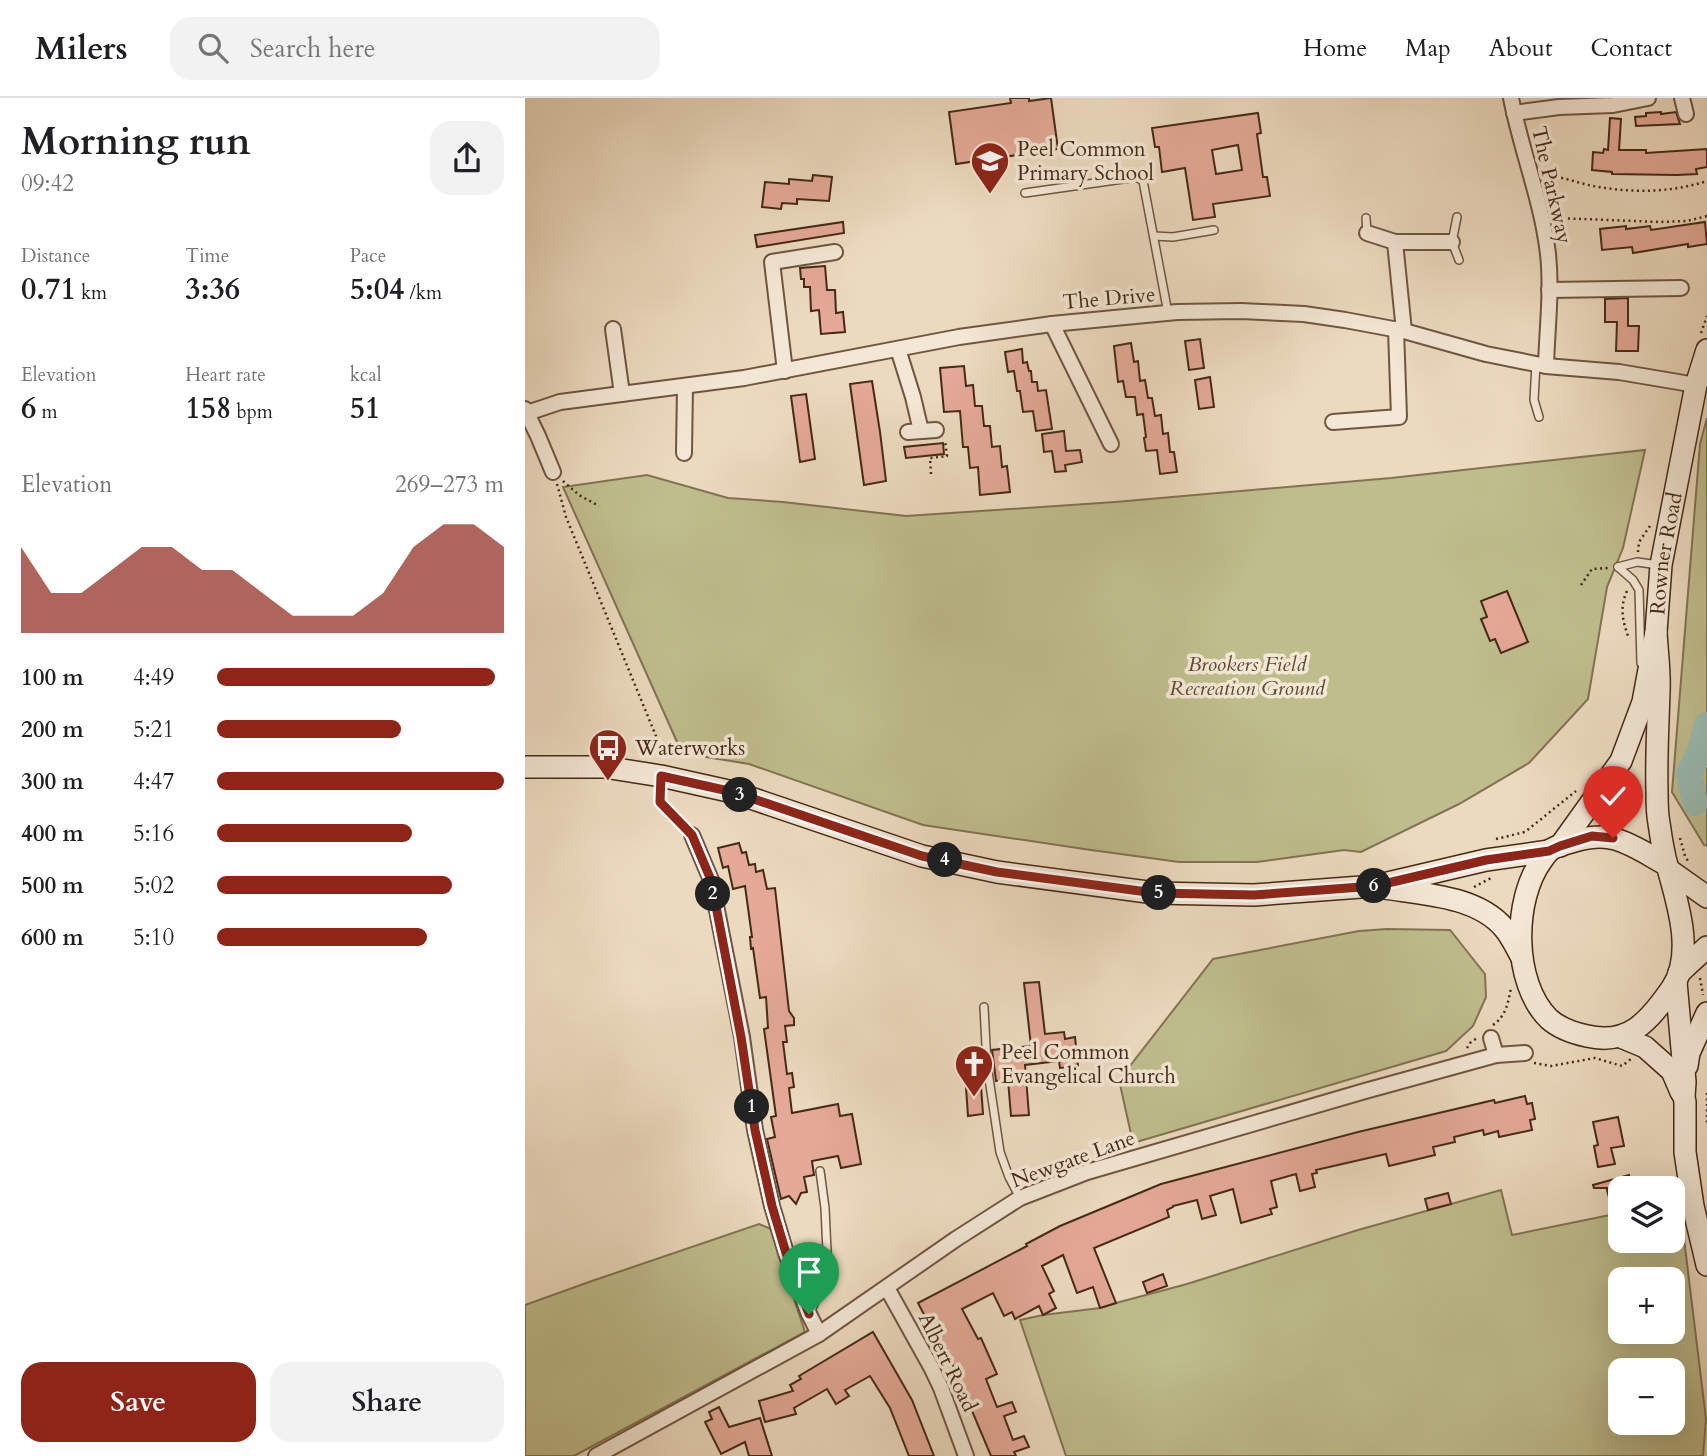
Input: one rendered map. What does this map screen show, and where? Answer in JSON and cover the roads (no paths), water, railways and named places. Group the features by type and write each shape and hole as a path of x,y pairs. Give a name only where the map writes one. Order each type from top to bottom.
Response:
{"main road":[{"name":"Rowner Road","path":"1555,848 1621,761 1643,702 1656,632 1661,565 1696,385 1707,349"},
{"name":"Rowner Road","path":"1656,632 1659,687 1655,756 1657,811 1668,868"},
{"path":"525,767 604,767 661,776 733,792 922,856 997,872 1155,893 1254,895 1375,886 1486,860 1555,848 1592,836 1613,838 1632,846 1707,897"},
{"path":"1555,848 1530,879 1521,914 1523,967 1541,1010 1550,1020 1570,1032 1594,1038 1621,1037 1645,1047 1672,1071 1684,1089"},
{"path":"1668,868 1676,893 1683,936 1677,978 1685,1102 1685,1152 1693,1206 1707,1265"},
{"path":"1375,886 1467,902 1486,912 1504,928 1521,956"},
{"path":"1621,1037 1646,1021 1661,1004 1677,978 1707,947"},
{"path":"1684,1089 1689,1053 1706,1005"}],"street":[{"name":"The Parkway","path":"1511,98 1542,218 1548,254 1549,290 1541,365"},
{"path":"1514,113 1559,107 1612,105 1648,98"},
{"path":"1682,98 1686,114"},
{"path":"1367,233 1395,242 1452,242"},
{"path":"1333,422 1399,417 1400,330 1395,242"},
{"path":"785,371 772,262 835,252"},
{"path":"1549,290 1681,288"},
{"name":"The Drive","path":"526,411 560,402 785,371 959,337 1052,324 1168,313 1241,311 1304,314 1400,330 1486,354 1541,365 1619,372 1696,385"},
{"path":"1052,324 1111,444"},
{"path":"613,328 622,394"},
{"path":"898,349 913,397 914,431 936,430"},
{"path":"684,453 685,386"},
{"path":"526,411 553,472"},
{"path":"692,835 711,880 741,1037 755,1130 772,1206 786,1253 819,1334"},
{"path":"1486,1034 1496,1055"},
{"name":"Newgate Lane","path":"596,1456 819,1334 966,1233 1020,1198 1047,1186 1100,1168 1496,1055 1528,1058"},
{"name":"Albert Road","path":"887,1288 941,1388 967,1456"}],"lane":[{"path":"1025,193 1137,177 1143,181 1168,313"},
{"path":"1457,217 1452,242 1459,260"},
{"path":"1366,218 1367,233"},
{"path":"1154,236 1173,237 1214,230"},
{"path":"1539,417 1534,400 1541,365"},
{"path":"1643,702 1639,590 1633,580 1618,567 1637,562 1661,565"},
{"path":"984,1007 987,1065 1000,1152 1020,1198"},
{"path":"809,1314 828,1273 820,1171"}],"waterway":[{"path":"1695,803 1689,773 1699,754 1707,725"}],"place":[{"name":"Peel Common Primary School","path":"990,195"},
{"name":"Waterworks","path":"608,782"},
{"name":"Peel Common Evangelical Church","path":"974,1098"}],"park label":[{"name":"Brookers Field Recreation Ground","path":"1247,676"}]}
